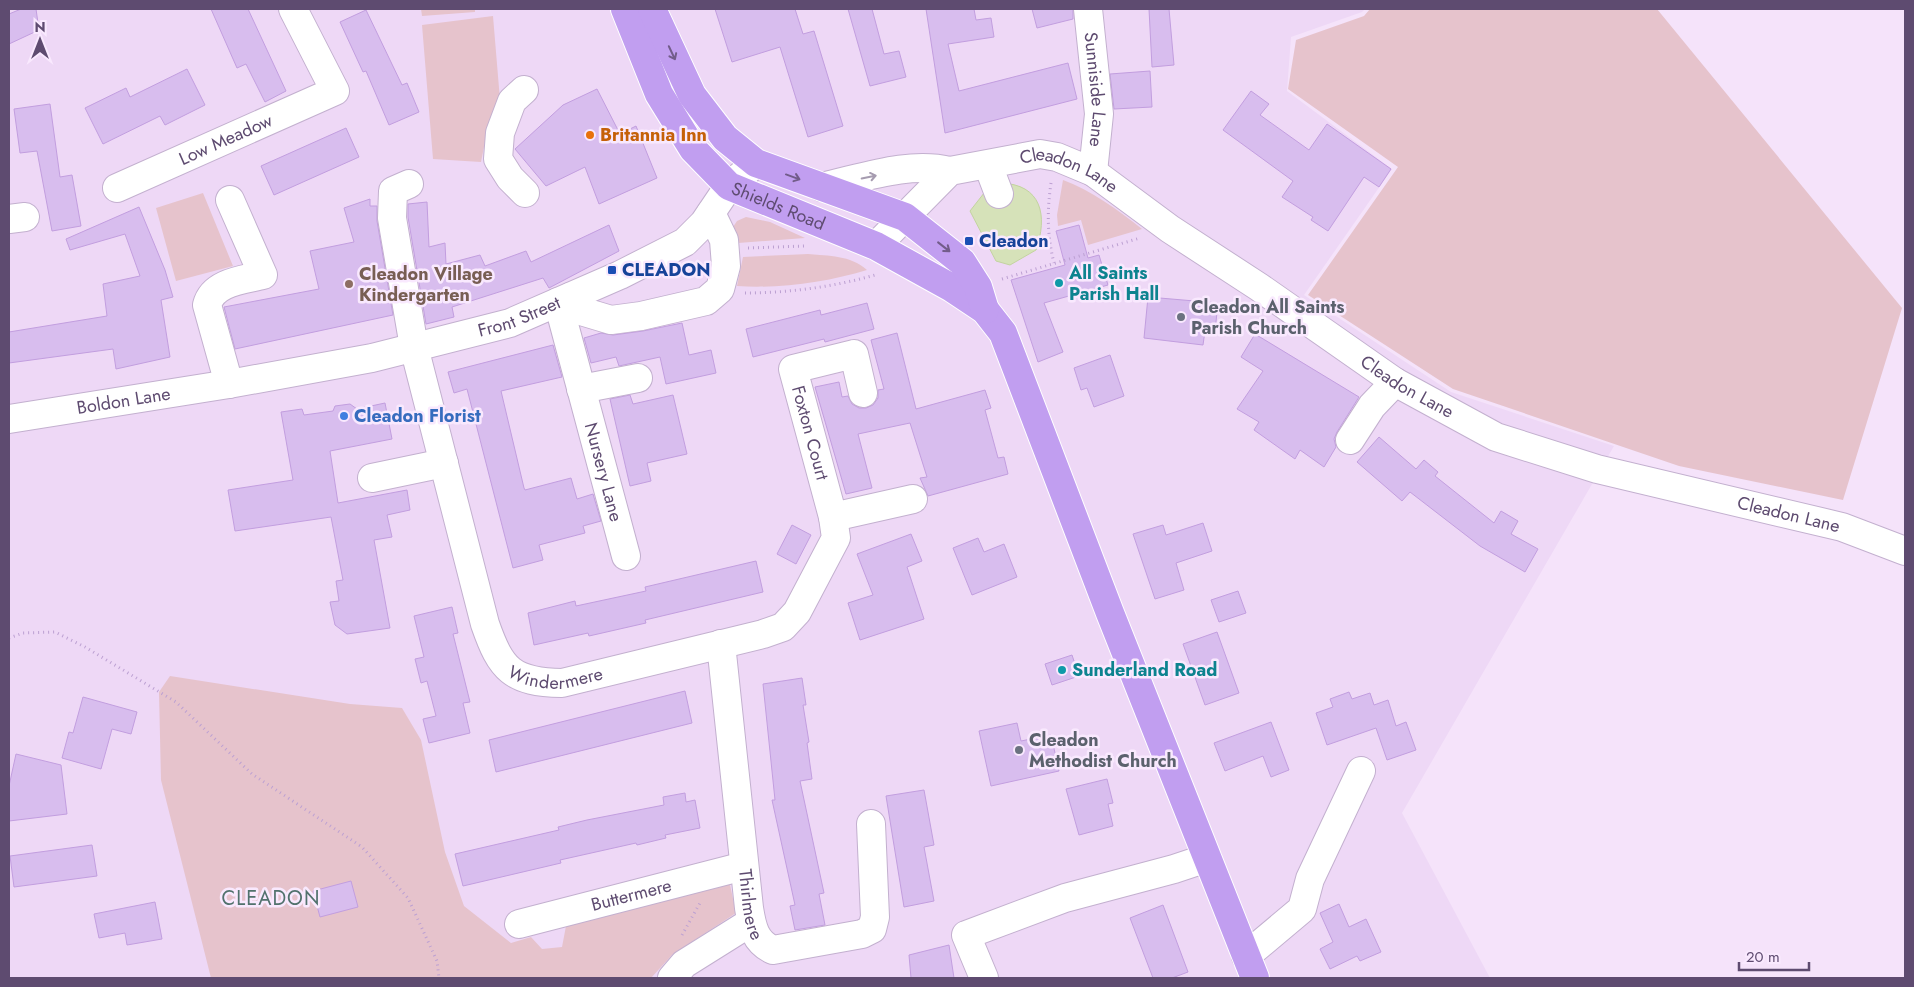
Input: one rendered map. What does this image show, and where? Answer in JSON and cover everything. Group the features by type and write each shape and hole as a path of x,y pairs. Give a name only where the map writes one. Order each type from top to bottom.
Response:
{"highway":[{"name":"Shields Road","path":"626,9 659,94 693,149 729,186 876,246 982,298"},
{"name":"Shields Road","path":"652,9 692,94 725,138 756,163 905,217 962,262 1003,333 1114,622 1208,858"},
{"path":"1208,858 1251,967"}],"street":[{"name":"Low Meadow","path":"117,188 335,91 293,9"},
{"name":"Sunniside Lane","path":"1088,9 1099,114 1093,172"},
{"path":"524,90 512,101 500,133 498,159 510,178 525,192"},
{"name":"Cleadon Lane","path":"821,187 905,168 930,166 950,171 1040,154 1058,157 1093,172 1170,229 1259,287 1395,382 1496,437 1597,469 1842,527 1905,550"},
{"name":"Front Street","path":"233,383 372,358 510,323 620,275 685,242 704,223 729,186 756,163"},
{"path":"988,164 999,194"},
{"path":"876,246 950,171"},
{"name":"Windermere","path":"409,184 393,191 392,218 414,347 484,624 494,651 509,670 534,682 562,683 783,627 797,612 836,538 834,517"},
{"path":"230,200 263,275 220,287 209,297 207,305 233,383"},
{"path":"564,300 582,311 611,320 641,316 706,301 720,289 726,266 724,240 711,213"},
{"name":"Nursery Lane","path":"564,300 581,389 626,556"},
{"name":"Foxton Court","path":"834,517 792,369 854,354 863,393"},
{"path":"581,389 638,378"},
{"path":"1350,440 1372,406 1395,382"},
{"name":"Boldon Lane","path":"9,419 233,383"},
{"path":"372,478 444,463"},
{"path":"834,517 913,499"},
{"name":"Thirlmere","path":"721,644 733,869 753,931 762,945 773,950 862,934 872,929 875,917 871,824"},
{"path":"1251,967 1302,909 1310,878 1360,771"},
{"path":"984,978 966,934 1065,898 1208,858"},
{"name":"Buttermere","path":"536,928 733,869"},
{"path":"672,978 684,964 751,922"}],"path":[{"path":"1054,263 1048,239 1047,212 1058,157"},
{"path":"982,298 1054,263 1170,229"},
{"path":"725,249 813,246"},
{"path":"720,289 737,293 771,293 821,287 910,264"},
{"path":"9,638 23,633 55,632 85,647 176,702 252,774 362,847 408,898 437,961 439,978"},
{"path":"681,937 693,914 733,869"}],"shaded area":[{"path":"9,9 1365,9 1362,12 1291,37 1287,91 1392,169 1304,295 1451,392 1614,446 1402,813 1490,978 9,978"},
{"path":"421,9 475,9 475,12 422,16"},
{"path":"1370,9 1657,9 1902,308 1843,500 1679,466 1453,389 1308,295 1398,167 1288,89 1296,40 1364,16"},
{"path":"493,16 501,112 488,127 481,162 433,159 422,25"},
{"path":"1063,180 1094,195 1142,229 1088,245 1081,220 1058,226 1057,215"},
{"path":"1000,183 1025,189 1033,196 1041,214 1040,237 1036,250 1010,265 996,261 970,211 988,188"},
{"path":"203,193 233,266 176,281 156,208"},
{"path":"746,217 770,222 805,238 738,243 733,240 731,230 737,221"},
{"path":"808,254 854,261 867,270 803,284 737,286 743,257"},
{"path":"170,676 350,704 402,708 421,740 445,852 464,906 511,943 531,937 542,949 562,947 566,926 729,880 736,913 672,955 651,978 211,978 161,780 159,692"}],"building":[{"path":"21,9 36,9 39,30 9,44 9,14"},
{"path":"211,9 248,9 286,91 265,102 246,64 237,68"},
{"path":"715,9 795,9 803,34 814,31 843,126 808,137 780,47 732,62"},
{"path":"848,9 872,9 884,54 899,51 906,77 870,86"},
{"path":"926,9 974,9 976,20 991,18 994,37 948,44 959,91 1068,63 1077,99 945,133"},
{"path":"1032,9 1073,9 1073,19 1037,28"},
{"path":"1149,9 1169,9 1174,65 1152,67"},
{"path":"366,10 402,85 407,83 419,112 389,125 366,71 363,72 340,22"},
{"path":"187,69 205,105 165,125 160,116 103,144 85,108 126,88 130,97"},
{"path":"1150,71 1152,107 1114,109 1110,74"},
{"path":"597,89 620,134 636,126 657,178 599,204 585,167 546,186 515,149 563,105"},
{"path":"1251,91 1269,104 1260,115 1309,150 1327,124 1391,169 1379,187 1364,177 1328,231 1311,220 1313,217 1282,197 1293,181 1223,130"},
{"path":"50,104 60,177 72,175 81,226 52,231 37,151 20,153 14,109"},
{"path":"346,128 359,157 274,195 261,166"},
{"path":"370,199 370,206 377,206 377,221 393,315 235,349 224,307 319,289 310,251 354,242 344,208"},
{"path":"427,202 429,247 445,243 446,264 480,255 485,266 526,251 531,262 609,225 619,251 549,288 543,278 452,307 454,317 426,324 408,217 408,204"},
{"path":"139,207 165,270 173,297 161,300 170,357 116,369 113,349 9,363 9,332 107,316 103,284 140,276 125,234 70,250 66,239"},
{"path":"1079,225 1088,258 1099,255 1108,285 1044,303 1063,352 1038,362 1011,280 1065,265 1056,231"},
{"name":"Cleadon All Saints Parish Church","path":"1148,297 1218,303 1215,331 1205,331 1203,345 1144,338"},
{"path":"867,303 874,329 825,342 824,339 753,357 746,329 820,310 821,315"},
{"path":"682,323 689,355 711,350 716,373 666,384 660,357 619,366 616,357 591,363 584,338 601,333 613,335"},
{"path":"897,333 916,409 985,390 991,408 985,410 998,458 1004,457 1008,474 928,496 920,478 927,477 910,423 858,434 872,488 846,494 815,387 839,382 842,397 848,396 852,404 859,408 873,405 878,398 878,390 884,389 871,340"},
{"path":"1255,334 1359,397 1337,432 1334,439 1336,447 1324,467 1300,450 1295,459 1254,430 1259,422 1237,409 1263,371 1241,357"},
{"path":"553,345 562,377 501,391 524,488 525,490 571,478 577,499 593,494 601,521 583,526 585,533 539,545 543,560 513,568 467,389 454,393 448,372"},
{"path":"1110,355 1124,396 1094,407 1087,388 1081,390 1074,368"},
{"path":"630,395 633,404 673,395 687,454 647,463 651,481 630,486 610,399"},
{"path":"385,403 392,439 330,451 338,503 407,490 410,510 387,515 392,537 374,540 390,628 347,634 335,625 330,602 339,601 336,581 343,580 331,517 235,531 228,490 293,480 281,412 302,409 304,415 333,411 335,406 350,404 357,409"},
{"path":"1379,437 1416,469 1424,460 1438,472 1435,476 1494,523 1501,511 1518,521 1511,534 1538,549 1525,572 1480,546 1410,492 1402,501 1357,462"},
{"path":"1203,523 1212,551 1176,563 1184,590 1155,599 1133,534 1163,525 1166,535"},
{"path":"792,525 811,535 796,564 777,554"},
{"path":"911,534 922,561 907,567 924,619 860,640 848,603 873,595 857,554"},
{"path":"978,538 984,552 1004,544 1017,577 972,595 953,548"},
{"path":"756,561 763,592 645,620 646,623 589,636 588,633 534,645 528,613 575,601 576,606 646,591 645,587"},
{"path":"1238,591 1246,613 1219,622 1211,600"},
{"path":"452,607 458,633 453,634 470,702 463,703 470,733 429,743 423,719 436,716 427,681 421,683 415,659 424,657 414,616"},
{"path":"1217,632 1239,693 1205,705 1183,644"},
{"name":"Sunderland Road","path":"1072,655 1079,676 1052,685 1045,664"},
{"path":"802,678 806,705 803,705 812,779 800,781 824,893 819,894 825,925 795,930 790,906 795,905 772,800 775,800 763,684"},
{"path":"685,691 692,723 496,772 489,740"},
{"path":"1349,692 1352,699 1370,693 1374,705 1388,700 1396,726 1406,722 1416,750 1387,760 1376,728 1327,745 1316,713 1333,707 1330,699"},
{"path":"83,697 137,712 131,734 112,729 101,769 62,758 69,732 73,733"},
{"path":"1271,722 1289,770 1271,777 1263,756 1225,771 1214,743"},
{"name":"Cleadon Methodist Church","path":"1017,723 1021,741 1051,735 1059,771 991,786 979,731"},
{"path":"16,754 61,765 67,814 9,821 9,786"},
{"path":"1107,779 1113,803 1108,804 1113,826 1079,835 1066,789"},
{"path":"924,790 934,845 924,847 934,901 904,907 886,796"},
{"path":"685,793 686,802 695,800 700,828 665,835 666,838 637,845 636,843 560,860 561,863 463,886 455,854 559,830 558,827 587,820 664,805 663,797"},
{"path":"92,845 97,876 14,887 10,856"},
{"path":"351,881 358,907 320,917 313,891"},
{"path":"155,902 162,939 127,945 125,933 99,938 94,914"},
{"path":"1339,904 1349,927 1366,919 1381,952 1360,961 1357,956 1330,969 1320,949 1333,942 1320,913"},
{"path":"1163,905 1188,972 1172,978 1153,978 1130,918"},
{"path":"949,945 954,978 911,978 909,955"}],"place":[{"name":"Britannia Inn","path":"590,135"},
{"name":"Cleadon","path":"969,241"},
{"name":"CLEADON","path":"612,270"},
{"name":"All Saints Parish Hall","path":"1059,283"},
{"name":"Cleadon Village Kindergarten","path":"349,284"},
{"name":"Cleadon All Saints Parish Church","path":"1181,317"},
{"name":"Cleadon Florist","path":"344,416"},
{"name":"Sunderland Road","path":"1062,670"},
{"name":"Cleadon Methodist Church","path":"1019,750"}],"district":[{"name":"CLEADON","path":"271,898"}]}
